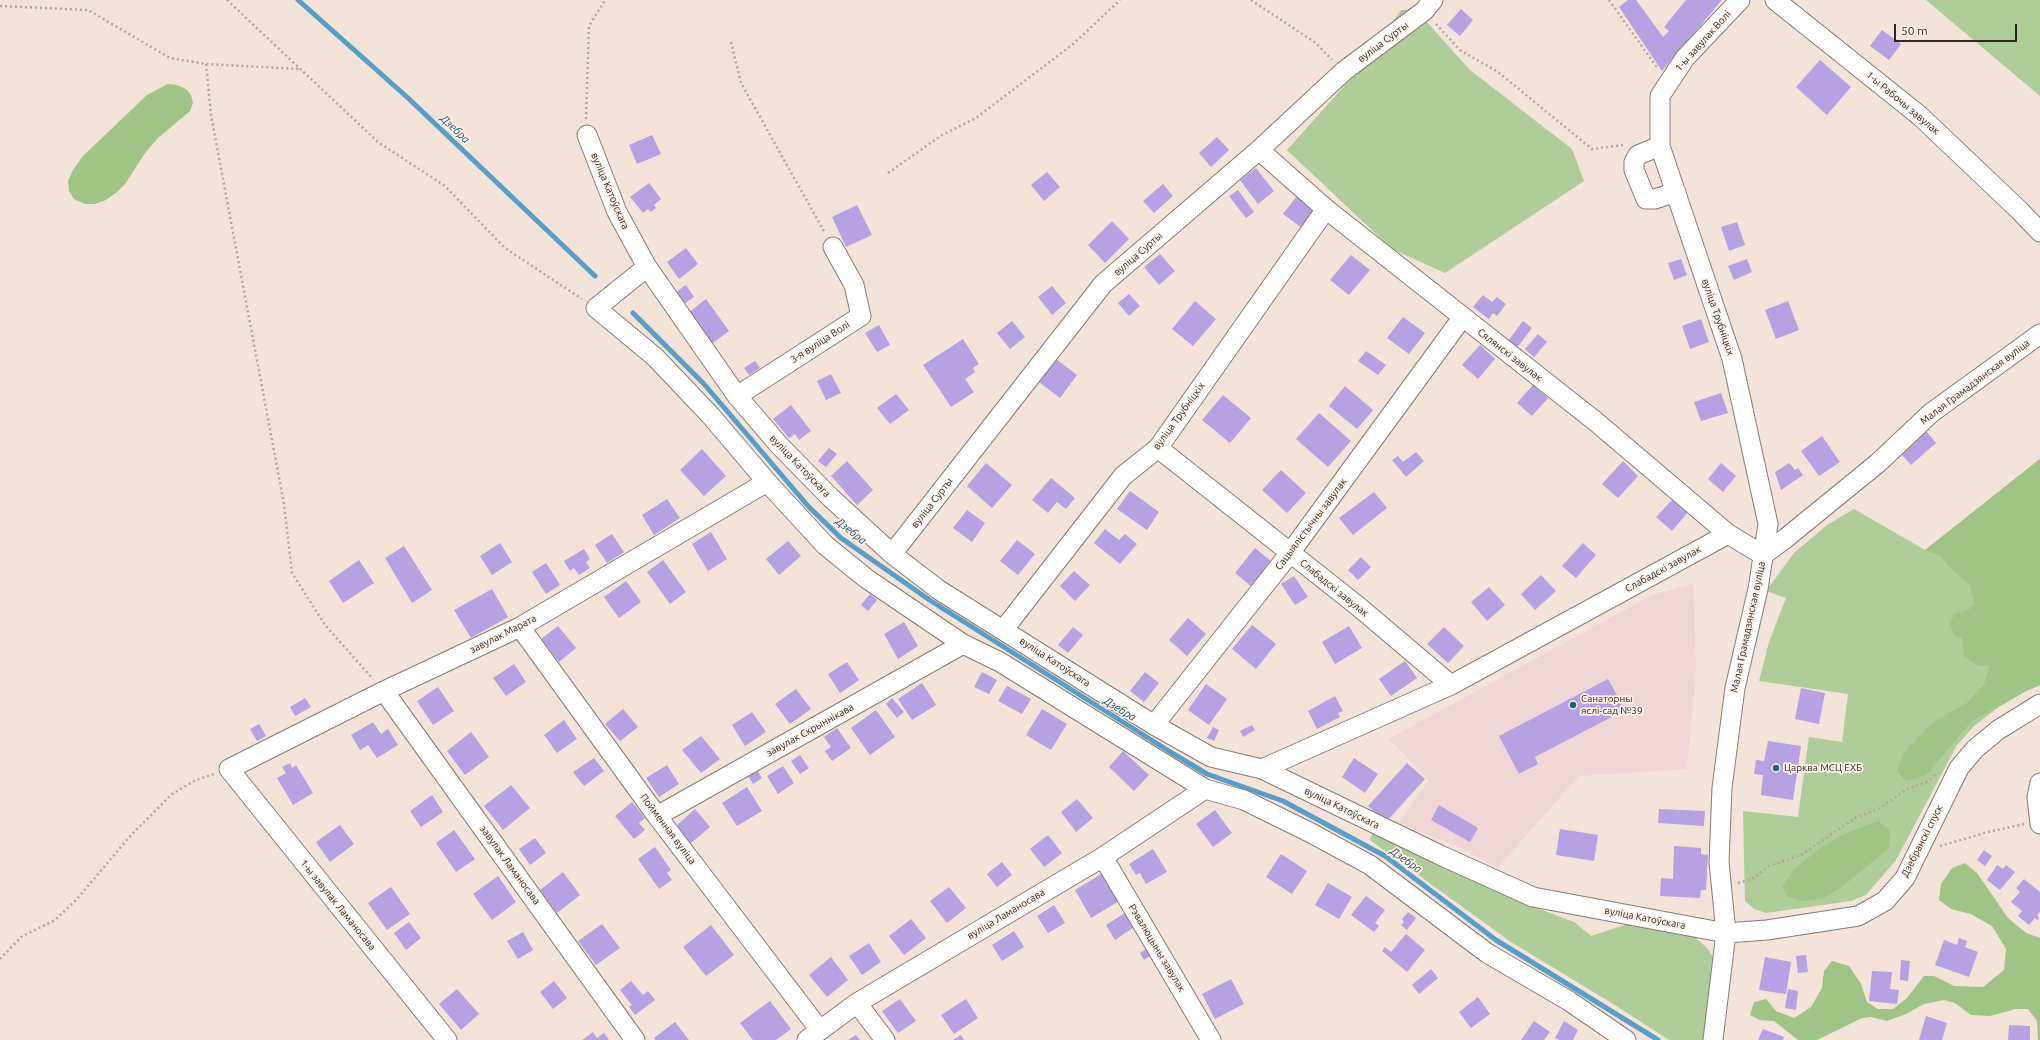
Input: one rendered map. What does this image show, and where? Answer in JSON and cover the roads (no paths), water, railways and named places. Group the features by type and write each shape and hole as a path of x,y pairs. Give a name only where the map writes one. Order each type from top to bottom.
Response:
{"street":[{"name":"1-ы завулак Волі","path":"1667,83 1685,58 1740,0"},
{"name":"1-ы Рабочы завулак","path":"1775,0 1920,116 2040,232"},
{"name":"вуліца Сурты","path":"892,554 1103,284 1259,150 1344,72 1429,5"},
{"name":"вуліца Трубніцкіх","path":"1667,83 1660,96 1660,146 1732,359 1768,524 1763,555"},
{"name":"вуліца Катоўскага","path":"587,134 618,212 647,267 736,396 830,498 892,554 939,590 1004,629 1154,725 1211,757 1262,769 1440,855 1533,897 1726,933"},
{"path":"1660,146 1638,155 1634,162 1634,170 1646,199 1655,199 1676,192"},
{"name":"Сялянскі завулак","path":"1259,150 1326,209 1462,318 1595,421 1728,534 1763,555"},
{"name":"вуліца Трубніцкіх","path":"1004,629 1123,476 1158,448 1326,209"},
{"name":"3-я вуліца Волі","path":"736,396 861,316 854,285 833,247"},
{"path":"647,267 596,308 655,357 711,416 767,482 825,545 867,579 963,644 1000,662 1205,789 1244,800 1311,833 1370,865 1487,953 1569,1002 1626,1040"},
{"name":"Сацыялістычны завулак","path":"1154,725 1290,553 1462,318"},
{"name":"Малая Грамадзянская вуліца","path":"1726,933 1719,862 1722,788 1735,688 1758,589 1763,555 1878,463 1931,413 2040,334"},
{"name":"Слабадскі завулак","path":"1158,448 1359,608 1451,685"},
{"name":"завулак Марата","path":"229,769 384,691 520,626 767,482"},
{"name":"Слабадскі завулак","path":"1262,769 1451,685 1728,534"},
{"name":"Пойменная вуліца","path":"520,626 813,1035"},
{"name":"завулак Скрыннікава","path":"657,816 963,644"},
{"name":"завулак Ламаносава","path":"384,691 635,1040"},
{"name":"Дзебранскі спуск","path":"1726,933 1767,930 1858,916 1885,901 1905,878 1959,768 1975,749 1998,730 2040,704"},
{"name":"1-ы завулак Ламаносава","path":"229,769 447,1040"},
{"name":"вуліца Ламаносава","path":"813,1035 857,1003 1103,857 1205,789"},
{"path":"2038,790 2040,822"},
{"name":"Рэвалюцыны завулак","path":"1103,857 1211,1040"},
{"path":"1713,1040 1726,933"},
{"path":"857,1003 884,1040"}],"waterway":[{"name":"Дзебра","path":"298,0 408,98 595,276"},
{"name":"Дзебра","path":"633,313 704,384 808,506 841,538 931,601 1207,774 1283,801 1385,856 1496,940 1658,1040"}],"place":[{"name":"Санаторны яслі-сад №39","path":"1573,705"},
{"name":"Царква МСЦ ЕХБ","path":"1776,768"}]}
